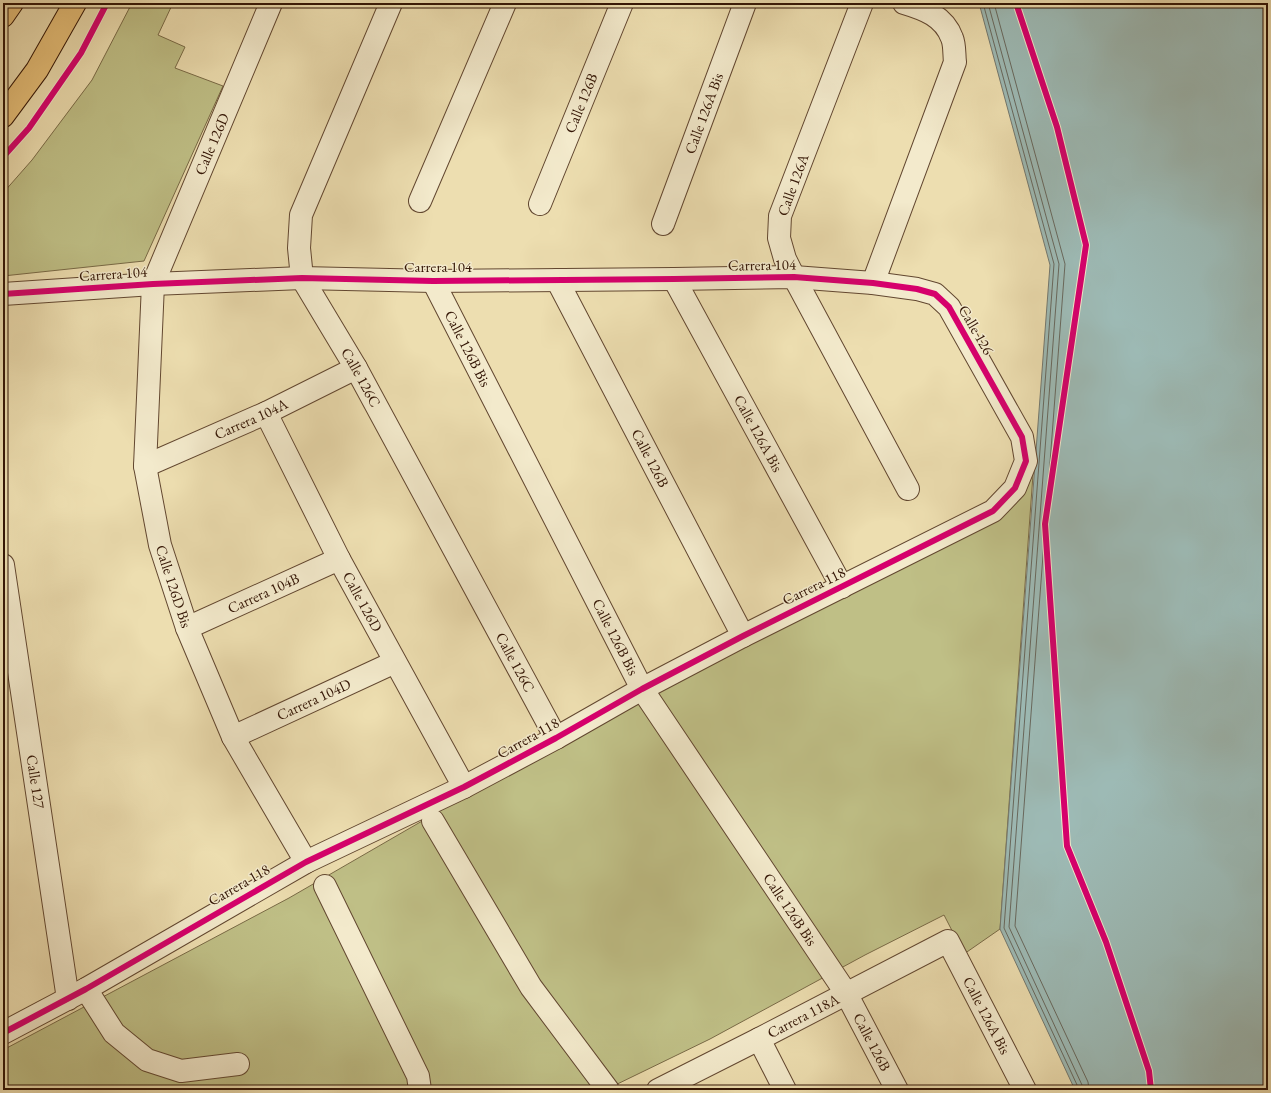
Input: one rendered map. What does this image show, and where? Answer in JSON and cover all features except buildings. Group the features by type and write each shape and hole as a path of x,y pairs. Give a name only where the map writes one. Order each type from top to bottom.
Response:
{"main road":[{"path":"3,16 12,3"},
{"path":"3,116 37,70 75,3"}],"street":[{"name":"Calle 126D","path":"154,284 271,3"},
{"name":"Calle 126C","path":"391,3 301,215 299,248 302,278 356,368 556,738"},
{"path":"420,201 505,3"},
{"name":"Calle 126B","path":"540,204 622,3"},
{"name":"Calle 126A Bis","path":"663,224 745,3"},
{"name":"Calle 126A","path":"862,3 780,216 779,238 785,259 794,277 908,489"},
{"path":"873,283 955,62 952,38 944,22 923,8 904,3"},
{"name":"Carrera 104","path":"3,294 154,284 302,278 432,281 794,277 873,283"},
{"name":"Calle 126A Bis","path":"674,279 842,587"},
{"name":"Calle 126B","path":"557,280 743,636"},
{"name":"Calle 126B Bis","path":"432,281 642,689 846,993"},
{"name":"Calle 126","path":"873,283 917,289 935,294 949,307 1022,437"},
{"name":"Calle 126D Bis","path":"154,284 145,466 160,544 187,628 233,737 306,862"},
{"name":"Carrera 104A","path":"145,466 266,413 356,368"},
{"name":"Calle 126D","path":"266,413 339,558 464,788"},
{"name":"Carrera 118","path":"3,1034 77,994 306,862 464,788 642,689 743,636 993,511 1015,488 1026,461 1022,437"},
{"name":"Carrera 104B","path":"187,628 339,558"},
{"name":"Calle 127","path":"3,565 77,994"},
{"name":"Carrera 104D","path":"233,737 395,662"},
{"path":"433,822 531,987 608,1090"},
{"path":"325,886 418,1076 420,1090"},
{"name":"Calle 126A Bis","path":"948,941 1025,1090"},
{"name":"Carrera 118A","path":"660,1090 948,941"},
{"name":"Calle 126B","path":"846,993 897,1090"},
{"path":"77,994 114,1033 147,1060 181,1071 238,1064"},
{"path":"759,1040 785,1090"}],"green space":[{"path":"132,3 173,3 158,35 185,47 175,68 223,86 144,261 3,276 3,193 32,160 92,80"},
{"path":"1035,447 1000,929 964,954 944,915 865,955 710,1039 605,1090 3,1090 3,1050 289,898 519,765 1021,487"}],"water":[{"path":"979,3 1268,3 1268,1090 1075,1090 1000,929 1050,265"}],"cycle path":[{"path":"3,157 29,128 81,53 107,3"},
{"path":"1016,3 1057,127 1086,245 1045,524 1067,846 1106,942 1149,1071 1151,1090"},
{"path":"3,294 153,284 302,278 433,281 794,277 873,283 917,289 935,294 949,307 1022,437 1026,461 1015,488 993,511 743,636 642,689 556,738 464,787 306,862 86,989 3,1033"}]}
